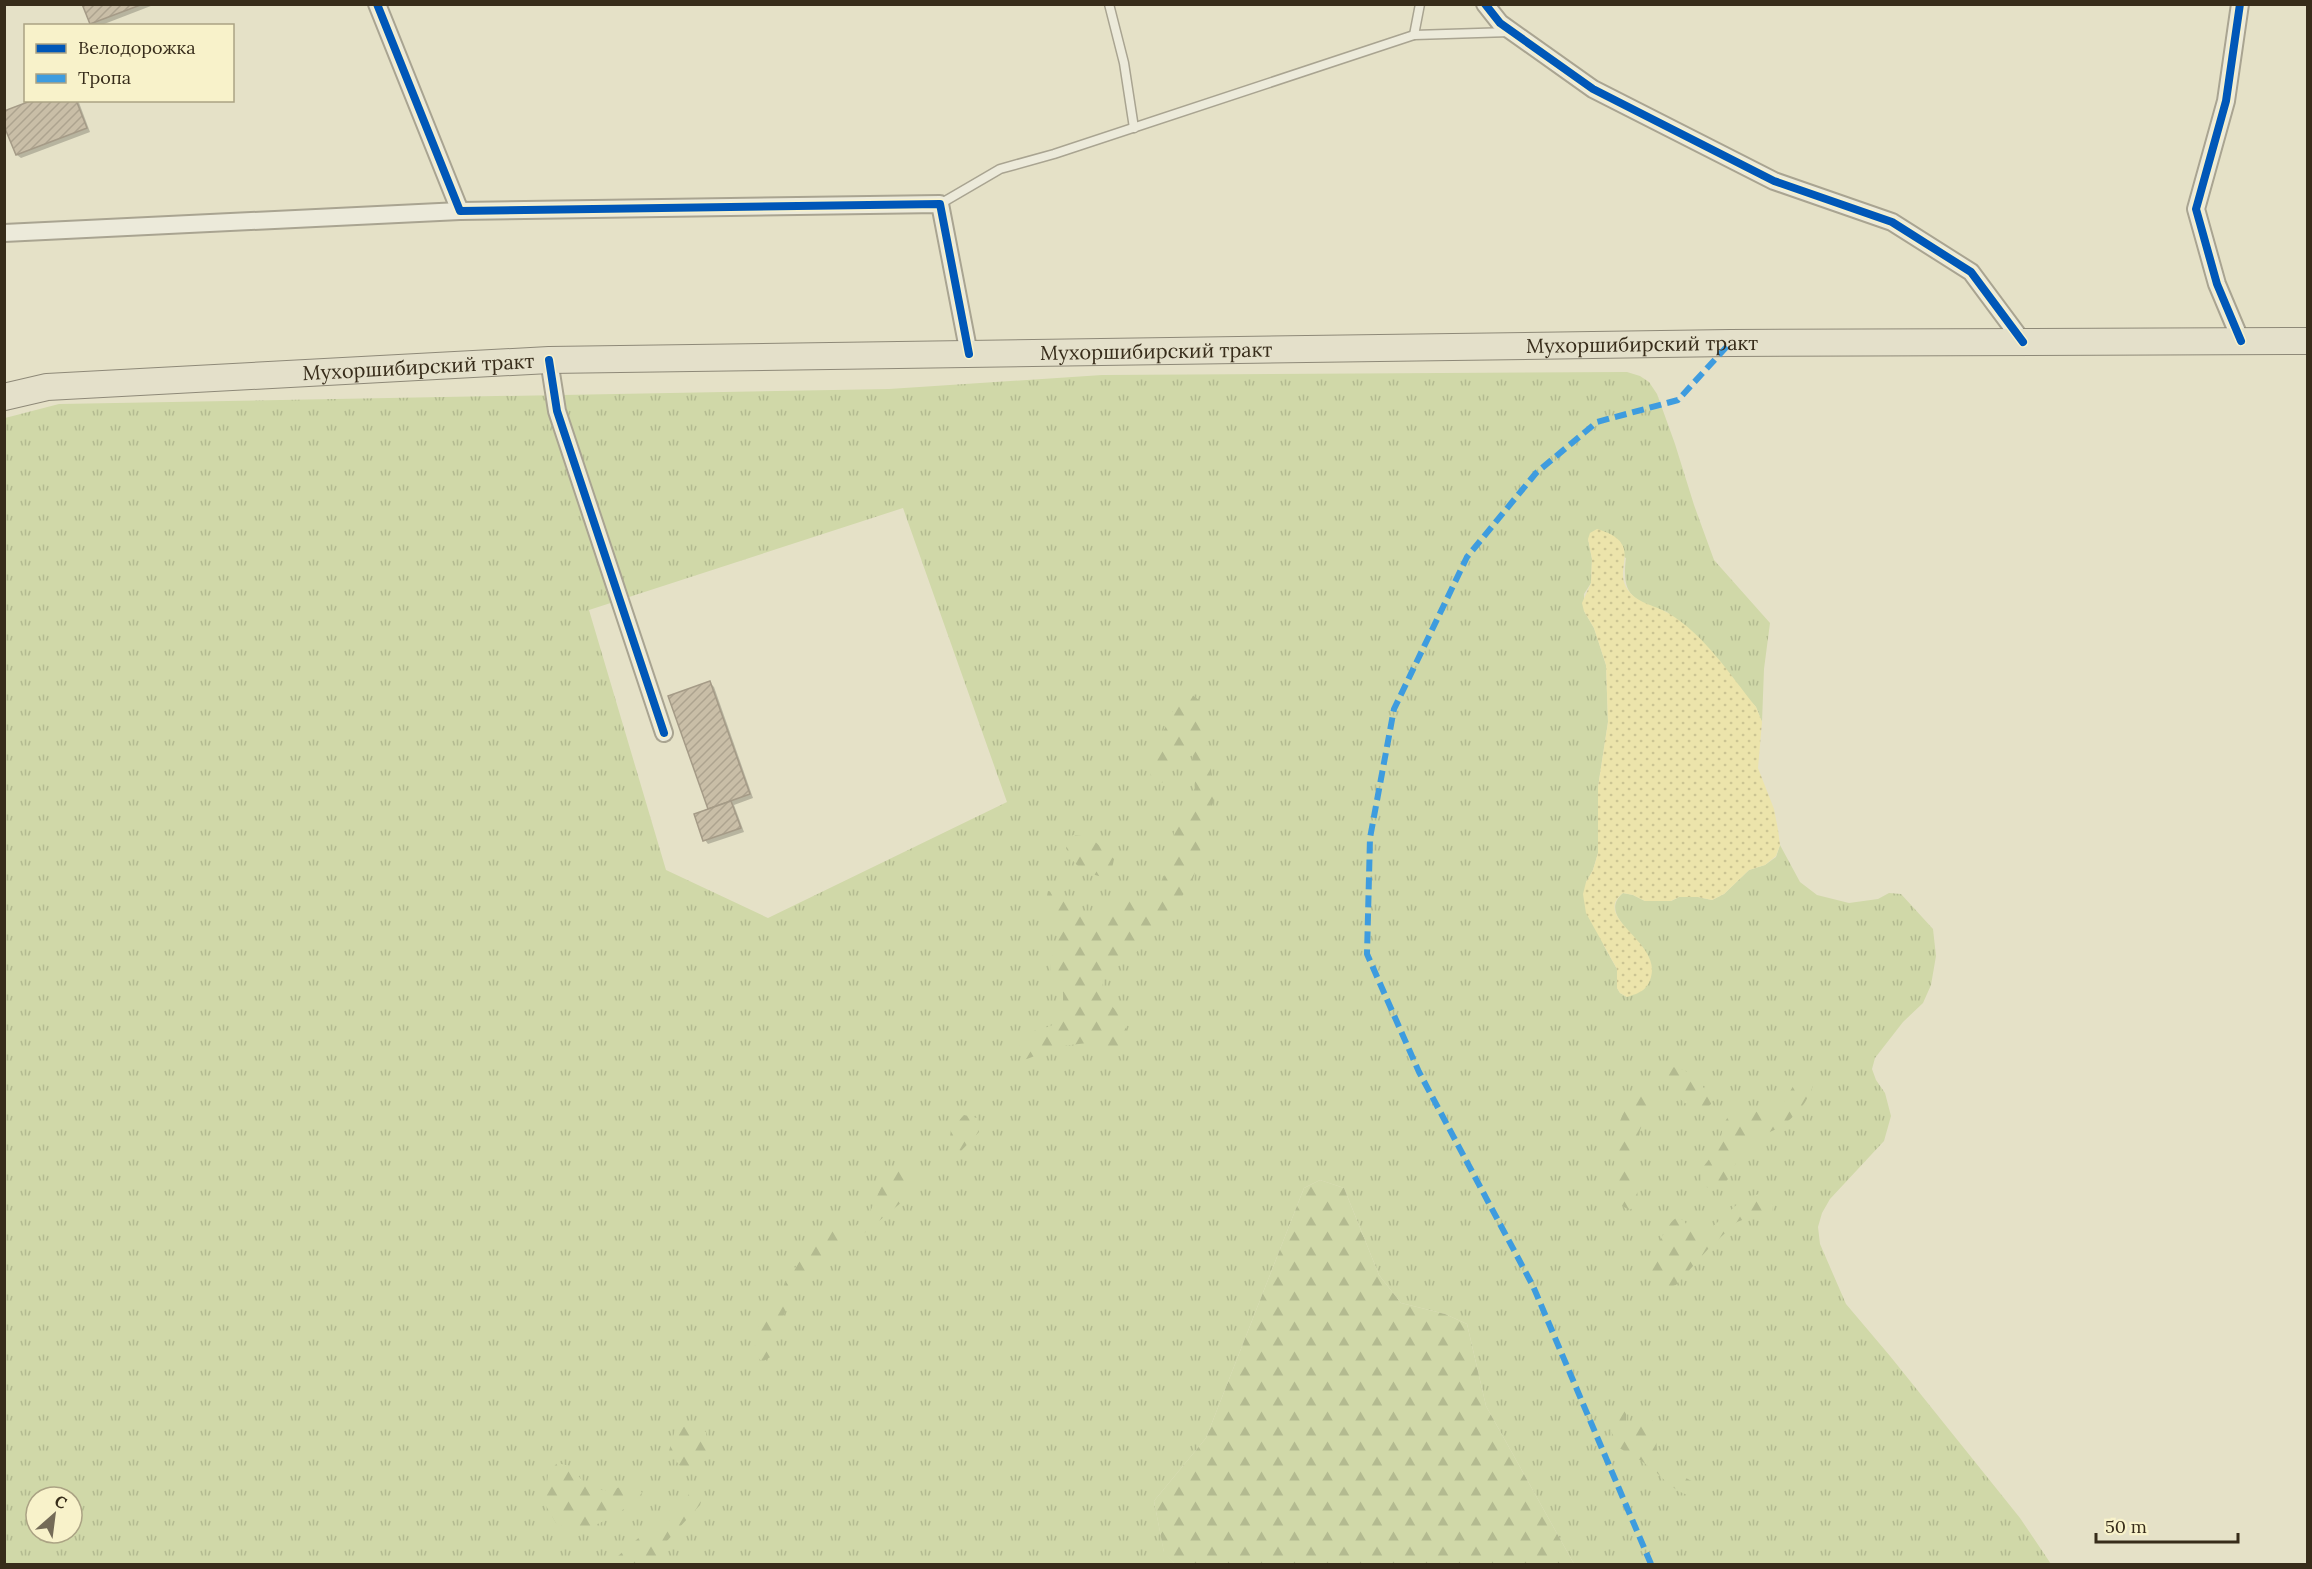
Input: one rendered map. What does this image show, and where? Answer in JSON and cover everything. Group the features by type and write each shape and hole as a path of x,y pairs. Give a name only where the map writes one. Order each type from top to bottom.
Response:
{"main road":[{"name":"Мухоршибирский тракт","path":"4,397 47,387 549,360 1730,343 2307,341"}],"street":[{"path":"377,4 460,212"},
{"path":"1485,4 1500,23 1593,89 1764,175 1892,222 1971,272 2023,342"},
{"path":"2240,4 2226,101 2196,209 2217,284 2241,341"},
{"path":"4,233 460,212 940,204 969,354"},
{"path":"549,360 557,411 664,733"}],"lane":[{"path":"1109,4 1124,63 1134,128"},
{"path":"1414,35 1420,4"},
{"path":"940,204 1000,169 1054,154 1414,35 1514,32"}],"green space":[{"path":"1627,372 1649,382 1657,394 1714,560 1770,623 1764,669 1762,722 1756,707 1667,612 1646,604 1632,595 1626,581 1626,558 1588,539 1592,559 1591,583 1584,594 1584,611 1594,628 1606,665 1608,722 1598,787 1598,853 1593,870 1586,882 1604,946 1617,969 1617,988 1627,997 1629,932 1618,918 1615,908 1618,898 1623,893 1645,901 1671,901 1679,897 1712,900 1724,894 1749,870 1765,865 1776,857 1780,845 1800,882 1817,895 1849,903 1878,899 1889,893 1901,894 1933,929 1936,956 1931,985 1923,1003 1903,1022 1875,1058 1872,1069 1885,1093 1891,1116 1884,1141 1830,1199 1822,1213 1818,1227 1820,1244 1846,1304 2020,1518 2051,1564 1574,1564 1486,1406 1467,1324 1445,1314 1401,1303 1379,1275 1344,1188 1320,1180 1304,1188 1206,1438 1154,1501 1164,1552 1175,1564 5,1564 5,418 59,404 889,389 1102,375","holes":["903,508 1007,802 768,918 666,870 589,610"]},
{"path":"1190,693 1200,701 1215,795 1193,879 1163,927 1131,957 1105,973 1101,993 1123,1019 1130,1041 1120,1056 1106,1055 1087,1043 1062,1046 1024,1060 1018,1048 1027,1033 1051,1026 1063,1013 1063,993 1051,979 1050,962 1061,932 1044,910 1048,891 1062,893 1076,911 1102,912 1127,897 1152,897 1172,863 1174,831 1195,788 1192,751 1178,752 1162,783 1151,777 1149,760 1171,716 1177,697"},
{"path":"1073,835 1090,837 1114,859 1110,878 1088,873 1078,866 1066,848"},
{"path":"1671,1067 1684,1070 1699,1083 1712,1099 1707,1108 1692,1107 1674,1092 1668,1083 1666,1072"},
{"path":"1802,1076 1811,1078 1814,1082 1807,1099 1796,1113 1783,1125 1744,1141 1725,1183 1711,1188 1702,1185 1701,1173 1717,1148 1727,1118 1741,1110 1772,1112 1784,1101"},
{"path":"1648,1088 1655,1097 1640,1130 1634,1169 1638,1198 1636,1207 1629,1210 1621,1205 1617,1195 1614,1165 1618,1127 1629,1104"},
{"path":"964,1115 977,1118 979,1132 961,1151 949,1145 951,1129"},
{"path":"896,1167 910,1170 916,1182 908,1197 794,1291 777,1331 772,1356 762,1362 754,1353 757,1328 811,1243 832,1231 856,1226 870,1212 882,1185"},
{"path":"1320,1180 1344,1188 1379,1275 1401,1303 1445,1314 1467,1324 1486,1406 1574,1564 1175,1564 1164,1553 1154,1501 1206,1438 1304,1188"},
{"path":"1759,1194 1773,1205 1772,1213 1763,1216 1755,1215 1737,1222 1709,1248 1676,1285 1662,1290 1653,1283 1650,1270 1655,1253 1673,1220 1678,1217 1691,1231 1701,1233 1708,1231 1743,1199"},
{"path":"1619,1409 1626,1411 1626,1422 1631,1428 1639,1425 1641,1416 1650,1417 1654,1423 1658,1458 1670,1469 1695,1483 1697,1489 1693,1495 1676,1489 1647,1465 1615,1446 1612,1427"},
{"path":"691,1424 706,1432 708,1451 697,1467 682,1469 669,1451 675,1430"},
{"path":"557,1463 570,1466 586,1485 605,1491 637,1483 642,1493 611,1517 575,1533 556,1523 545,1504 548,1474"},
{"path":"690,1492 703,1495 700,1505 666,1542 651,1564 609,1564 643,1534 676,1517"}],"sand":[{"path":"1597,529 1620,541 1624,548 1623,579 1630,593 1668,613 1694,632 1756,707 1762,722 1758,768 1774,809 1780,845 1776,856 1765,865 1749,870 1724,894 1712,900 1679,897 1671,901 1645,901 1623,893 1615,902 1615,912 1646,952 1651,964 1651,977 1645,988 1627,997 1617,988 1617,969 1586,913 1583,894 1598,853 1598,787 1608,722 1606,665 1594,628 1582,603 1591,583 1592,559 1588,539 1590,533"}],"building":[{"path":"82,4 143,4 90,24"},
{"path":"28,102 77,102 87,128 16,155 4,126 4,111"},
{"path":"710,681 750,794 708,809 668,696"},
{"path":"731,801 741,828 703,841 694,814"}],"marked path":[{"path":"1651,1564 1533,1286 1419,1072 1367,954 1370,838 1394,709 1467,557 1536,473 1597,422 1678,400 1730,343"}],"cycle path":[{"path":"377,4 460,211 940,204 969,354"},
{"path":"1485,4 1500,23 1593,89 1774,181 1892,222 1971,272 2023,342"},
{"path":"2240,4 2226,101 2196,209 2217,284 2241,341"},
{"path":"549,360 557,411 664,733"}]}
